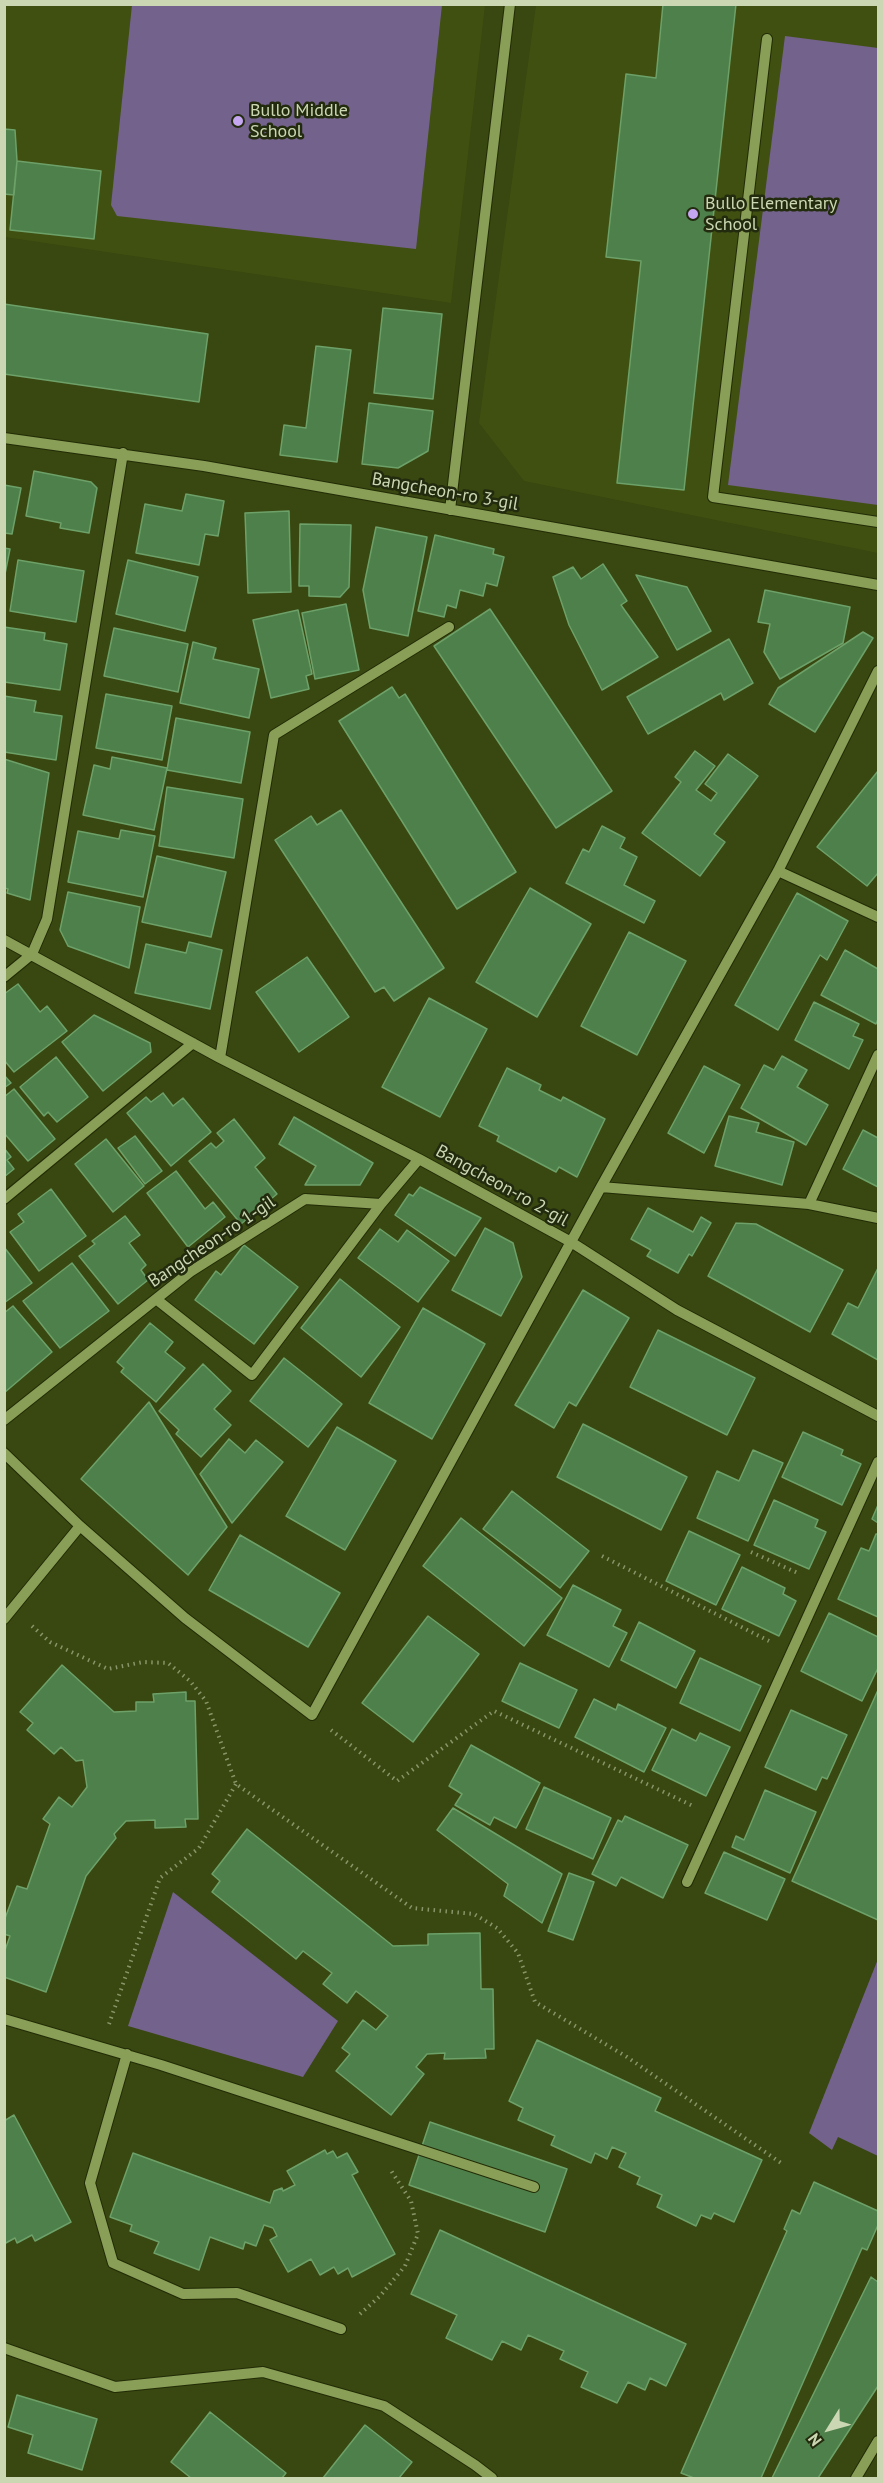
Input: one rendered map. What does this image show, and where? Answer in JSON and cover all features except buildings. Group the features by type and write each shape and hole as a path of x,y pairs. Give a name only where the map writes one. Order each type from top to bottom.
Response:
{"street":[{"path":"450,510 510,4"},
{"path":"768,39 712,497 879,522"},
{"name":"Bangcheon-ro 3-gil","path":"4,438 204,466 879,585"},
{"path":"4,977 32,954 47,919 123,453"},
{"path":"220,1058 274,735 449,627"},
{"path":"879,671 777,871 571,1242 677,1310 879,1416"},
{"path":"777,871 879,917"},
{"name":"Bangcheon-ro 2-gil","path":"4,940 220,1058 419,1159 571,1242 312,1715"},
{"path":"4,1199 194,1043"},
{"path":"809,1204 879,1055"},
{"path":"156,1299 252,1375 381,1204 419,1159"},
{"path":"601,1187 809,1204 879,1218"},
{"name":"Bangcheon-ro 1-gil","path":"4,1420 190,1272 304,1199 381,1204"},
{"path":"4,1453 80,1526 185,1618 312,1715"},
{"path":"687,1882 879,1462"},
{"path":"4,1619 80,1526"},
{"path":"4,2019 127,2054 534,2187"},
{"path":"127,2054 90,2183 113,2263 183,2294 237,2293 341,2329"},
{"path":"4,2348 115,2387 263,2372 384,2406 492,2478"},
{"path":"856,2478 879,2441"}],"path":[{"path":"751,1552 822,1585"},
{"path":"602,1556 792,1653"},
{"path":"13,1609 50,1642 108,1669 143,1662 168,1663 190,1681 206,1701 236,1784 412,1908 474,1914 497,1929 518,1953 535,2002 627,2057 784,2165"},
{"path":"312,1715 397,1781 494,1711 716,1817"},
{"path":"101,2046 159,1878 199,1848 236,1784"},
{"path":"341,2329 380,2296 405,2266 418,2234 411,2201 367,2133"}],"shaded area":[{"name":"Bullo Middle School","path":"5,5 485,5 451,303 5,237"},
{"path":"132,5 442,5 416,249 117,216 111,205"},
{"name":"Bullo Elementary School","path":"536,5 878,5 878,553 524,481 479,423"},
{"path":"785,36 878,48 878,505 728,485"},
{"path":"173,1892 338,2021 303,2077 128,2026"},
{"path":"878,1959 878,2156 838,2137 832,2150 809,2133"}],"place":[{"name":"Bullo Middle School","path":"238,121"},
{"name":"Bullo Elementary School","path":"693,214"}]}
